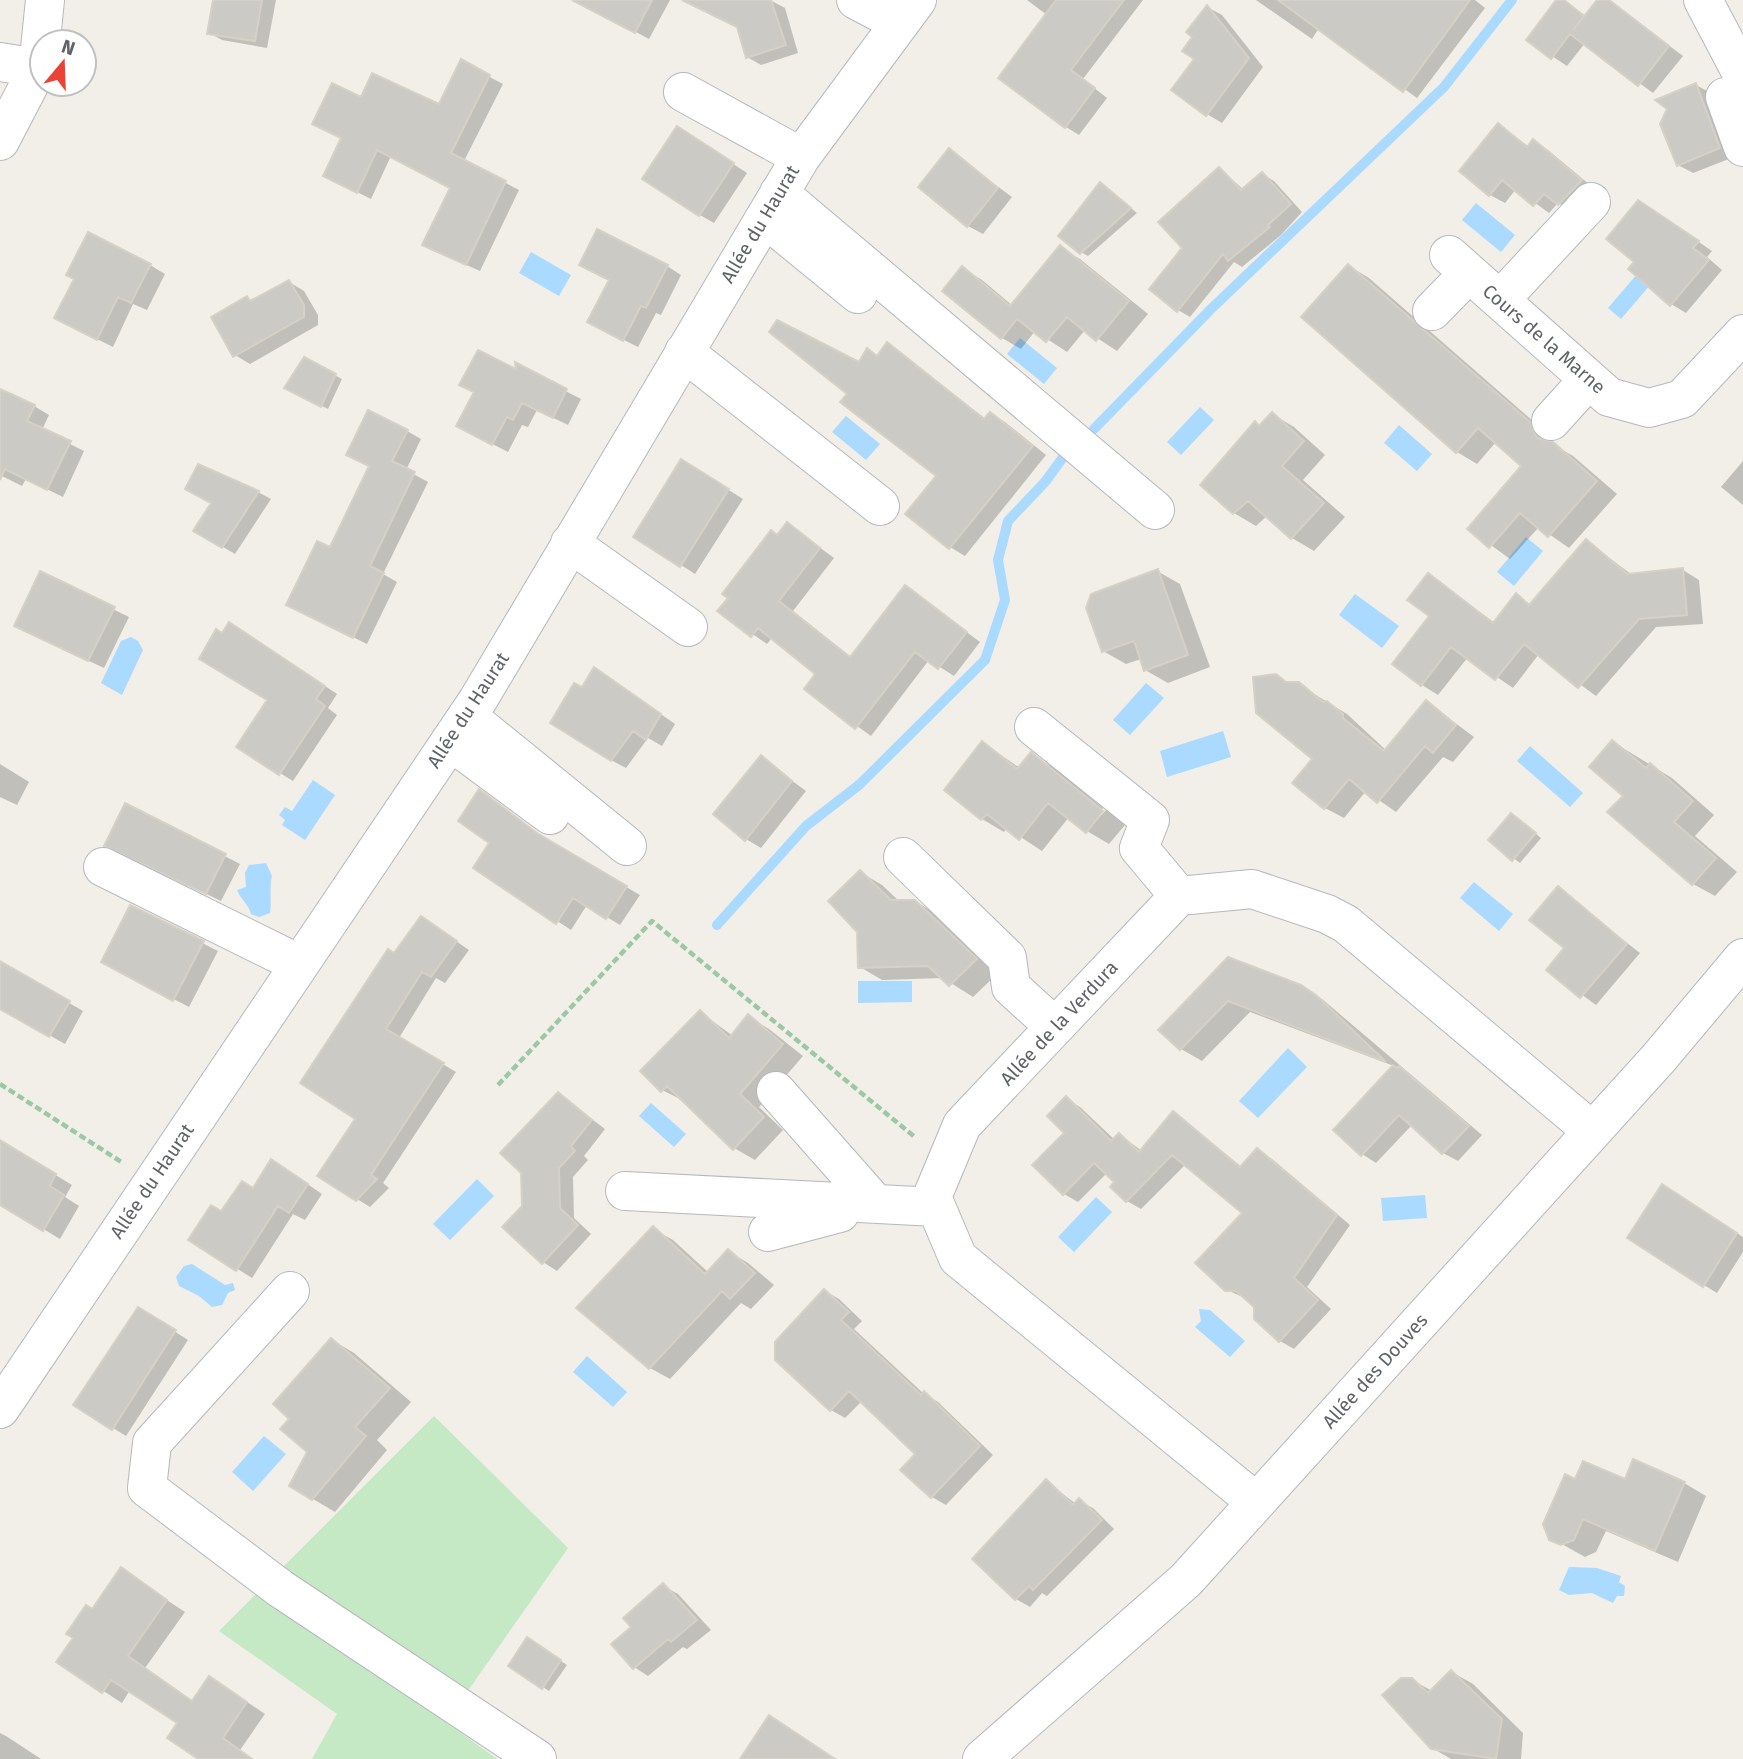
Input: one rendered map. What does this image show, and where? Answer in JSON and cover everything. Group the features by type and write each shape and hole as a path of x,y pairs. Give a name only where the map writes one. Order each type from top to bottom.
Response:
{"street":[{"path":"42,28 45,0"},
{"path":"856,0 908,12"},
{"path":"1703,0 1734,87 1743,147"},
{"name":"Allée du Haurat","path":"0,1409 151,1180 458,729 801,157 908,12"},
{"path":"0,62 28,66"},
{"path":"0,141 28,87"},
{"path":"683,92 801,157"},
{"path":"1500,300 1591,202"},
{"path":"772,206 860,296"},
{"path":"772,206 1156,510"},
{"name":"Cours de la Marne","path":"1432,312 1459,264 1609,397 1649,408 1682,399 1743,334"},
{"path":"684,352 880,506"},
{"path":"1551,421 1589,379"},
{"path":"570,543 688,627"},
{"path":"1034,727 1150,820 1139,848 1179,895 1252,889 1326,914 1346,924 1578,1119 1590,1134"},
{"path":"458,729 620,854"},
{"path":"903,857 1007,958 1010,988 1055,1027"},
{"path":"103,867 299,964"},
{"name":"Allée de la Verdura","path":"936,1207 932,1196 962,1125 1179,895"},
{"name":"Allée des Douves","path":"998,1754 1186,1580 1658,1059 1743,958"},
{"path":"776,1091 875,1203"},
{"path":"625,1191 936,1207 958,1258 1256,1503"},
{"path":"768,1232 875,1203"},
{"path":"290,1290 152,1443 147,1488 281,1589 537,1759"}],"path":[{"path":"498,1085 652,921 946,1163"},
{"path":"0,1084 151,1180"}],"green space":[{"path":"434,1416 568,1548 446,1722 497,1759 312,1759 337,1714 219,1631"}],"water":[{"path":"1476,203 1515,235 1501,252 1462,220"},
{"path":"531,252 571,275 559,296 519,273"},
{"path":"1638,273 1651,284 1621,319 1608,308"},
{"path":"1020,338 1057,368 1044,384 1007,354"},
{"path":"1200,407 1214,420 1181,455 1167,442"},
{"path":"846,416 880,444 866,460 832,432"},
{"path":"1399,425 1432,454 1417,471 1384,443"},
{"path":"1526,537 1543,551 1514,586 1497,572"},
{"path":"1355,594 1399,626 1382,648 1339,615"},
{"path":"131,637 138,641 143,650 122,695 101,683 121,641"},
{"path":"1146,683 1164,698 1130,735 1113,720"},
{"path":"1223,731 1231,757 1167,777 1160,751"},
{"path":"1530,746 1583,793 1570,807 1517,761"},
{"path":"313,780 335,795 305,840 282,825 285,820 279,815 285,807 292,811"},
{"path":"266,863 272,876 270,913 259,917 251,914 237,890 246,887 245,873 249,865"},
{"path":"1474,882 1513,914 1499,931 1460,898"},
{"path":"858,981 912,981 912,1002 858,1003"},
{"path":"1288,1048 1307,1067 1258,1118 1239,1101"},
{"path":"651,1103 686,1134 674,1147 639,1116"},
{"path":"477,1179 494,1196 450,1240 433,1224"},
{"path":"1425,1195 1427,1218 1383,1221 1381,1198"},
{"path":"1096,1197 1112,1212 1074,1252 1058,1237"},
{"path":"192,1264 225,1285 233,1283 235,1290 228,1293 222,1305 212,1307 199,1296 179,1286 176,1277 184,1266"},
{"path":"1199,1309 1210,1310 1245,1341 1230,1357 1195,1327 1201,1321"},
{"path":"587,1356 627,1392 613,1407 573,1372"},
{"path":"264,1436 286,1454 253,1491 232,1472"},
{"path":"1569,1567 1597,1568 1621,1576 1619,1582 1625,1586 1624,1596 1617,1596 1613,1603 1592,1593 1569,1595 1559,1590"}],"building":[{"path":"213,0 262,0 255,41 207,34"},
{"path":"572,0 652,0 635,33"},
{"path":"682,0 771,0 786,45 746,58 737,27"},
{"path":"1056,0 1124,0 1071,70 1095,88 1065,128 998,78"},
{"path":"1278,0 1470,0 1403,92"},
{"path":"1556,0 1564,0 1584,16 1573,30 1597,0 1609,0 1669,46 1638,86 1570,34 1551,59 1526,40"},
{"path":"1207,5 1249,58 1206,116 1171,90 1194,59 1182,51 1192,37 1186,32"},
{"path":"461,59 490,75 451,153 506,181 466,265 422,245 450,188 377,150 357,193 323,176 341,138 312,124 332,83 361,97 372,73 439,104"},
{"path":"1696,83 1720,148 1677,166 1660,124 1667,109 1655,100"},
{"path":"1498,123 1527,147 1533,139 1582,180 1558,205 1544,194 1533,206 1502,180 1489,196 1459,171"},
{"path":"677,126 734,163 699,216 642,179"},
{"path":"949,148 998,188 967,227 918,187"},
{"path":"1219,167 1241,190 1262,172 1291,204 1268,225 1270,227 1228,261 1223,254 1177,312 1149,289 1182,248 1158,222"},
{"path":"1100,182 1131,208 1080,254 1058,236"},
{"path":"1638,200 1699,241 1693,248 1709,260 1670,306 1628,269 1634,262 1606,239"},
{"path":"597,229 668,265 646,308 641,306 623,341 587,322 609,280 579,265"},
{"path":"88,232 151,264 131,303 118,297 97,340 54,318 74,279 66,275"},
{"path":"1060,245 1129,301 1096,341 1067,317 1046,342 1017,319 1001,339 942,291 962,266 1010,306"},
{"path":"1348,264 1530,422 1537,438 1553,442 1597,481 1548,537 1520,513 1489,548 1467,529 1521,466 1478,428 1456,453 1301,317"},
{"path":"289,280 304,305 304,317 233,357 211,317 247,296 250,301"},
{"path":"777,320 859,362 867,348 877,356 887,342 984,419 990,412 1033,446 949,549 905,514 936,476 840,402 847,394 769,332"},
{"path":"478,350 516,369 515,362 567,389 553,418 522,403 513,420 507,417 492,445 456,426 474,392 459,385"},
{"path":"304,357 336,374 321,407 284,388"},
{"path":"0,389 35,405 27,421 71,441 47,490 5,469 0,480"},
{"path":"368,410 408,430 392,461 415,472 370,566 384,573 353,638 286,605 317,541 330,547 369,466 346,455"},
{"path":"1272,412 1304,441 1282,466 1324,503 1291,539 1248,501 1233,514 1200,485 1255,421 1259,426"},
{"path":"681,459 729,489 680,567 633,537"},
{"path":"198,464 259,491 222,548 193,531 211,503 185,489"},
{"path":"787,522 820,548 779,601 850,657 905,585 967,632 938,669 915,652 855,729 804,689 815,674 758,628 751,637 717,611 728,598 722,594 771,530 777,535"},
{"path":"1586,539 1627,574 1683,568 1687,615 1639,619 1578,688 1524,644 1495,680 1451,647 1421,686 1392,664 1429,616 1407,600 1428,573 1493,623 1516,593 1529,605"},
{"path":"1158,569 1188,655 1144,671 1134,641 1102,652 1086,608 1091,594"},
{"path":"40,571 115,607 88,661 14,626"},
{"path":"229,622 325,686 316,699 325,706 279,775 236,747 267,700 199,659 216,629 222,633"},
{"path":"594,667 661,714 646,740 633,731 611,761 550,723 574,683 582,687"},
{"path":"1276,674 1286,682 1299,682 1323,702 1327,701 1343,714 1343,718 1384,751 1426,700 1456,725 1433,753 1425,746 1377,803 1349,779 1324,809 1292,783 1312,759 1256,713 1253,677"},
{"path":"1612,740 1646,768 1650,763 1693,801 1674,822 1716,858 1692,885 1607,812 1623,796 1589,767"},
{"path":"982,741 1017,769 1031,752 1103,811 1086,833 1048,803 1019,840 987,814 981,820 944,790"},
{"path":"761,755 792,781 745,841 713,814"},
{"path":"479,789 537,833 627,886 606,919 573,898 556,924 473,868 489,843 458,821"},
{"path":"125,803 226,854 206,894 104,846"},
{"path":"1511,813 1536,833 1512,861 1488,840"},
{"path":"860,870 891,900 915,900 977,959 949,986 928,966 858,968 857,932 828,901"},
{"path":"1558,886 1627,944 1580,998 1546,970 1564,948 1529,920"},
{"path":"130,905 204,941 173,1001 101,962"},
{"path":"421,916 457,941 431,977 422,972 386,1029 444,1063 371,1175 377,1179 356,1201 317,1176 355,1119 300,1083 388,949 394,953"},
{"path":"1228,957 1301,985 1316,995 1386,1062 1228,1001 1180,1050 1158,1030"},
{"path":"0,961 70,1001 49,1037 0,1009"},
{"path":"700,1010 729,1038 748,1014 783,1044 740,1094 764,1117 733,1150 667,1086 661,1092 640,1071"},
{"path":"1393,1065 1397,1068 1399,1066 1469,1126 1442,1154 1399,1115 1361,1156 1333,1130"},
{"path":"558,1092 592,1120 571,1146 575,1151 559,1168 560,1208 578,1225 542,1264 502,1227 522,1206 521,1173 500,1153"},
{"path":"1066,1096 1111,1141 1119,1133 1139,1152 1173,1111 1240,1167 1257,1148 1337,1215 1294,1278 1318,1300 1279,1342 1254,1319 1254,1307 1236,1291 1225,1291 1195,1263 1242,1213 1172,1155 1126,1202 1110,1187 1114,1182 1094,1163 1063,1195 1032,1165 1064,1133 1047,1116"},
{"path":"0,1140 56,1174 50,1186 64,1195 43,1231 0,1205"},
{"path":"271,1159 308,1184 289,1213 278,1206 236,1271 188,1240 211,1205 221,1211 242,1181 253,1188"},
{"path":"1662,1184 1737,1233 1703,1287 1627,1238"},
{"path":"653,1226 705,1274 728,1249 755,1273 730,1299 722,1291 649,1369 576,1308"},
{"path":"824,1289 849,1312 841,1320 921,1395 924,1391 980,1446 931,1498 900,1470 915,1454 849,1391 830,1411 775,1360 775,1342"},
{"path":"138,1307 176,1330 112,1430 73,1405"},
{"path":"331,1338 390,1388 355,1427 366,1436 312,1500 289,1486 307,1452 280,1429 289,1419 273,1404"},
{"path":"1633,1459 1685,1482 1655,1551 1583,1519 1574,1540 1561,1545 1549,1540 1543,1524 1565,1474 1575,1479 1583,1461 1625,1479"},
{"path":"1046,1479 1073,1505 1079,1498 1102,1520 1033,1590 1029,1586 1015,1600 972,1559"},
{"path":"121,1567 167,1600 128,1656 192,1701 209,1676 247,1702 223,1738 252,1759 198,1759 167,1738 177,1723 111,1680 102,1693 56,1662 73,1638 66,1634 86,1605 92,1609"},
{"path":"663,1583 697,1620 671,1642 668,1639 633,1669 611,1644 631,1627 623,1618"},
{"path":"527,1637 561,1660 542,1689 508,1666"},
{"path":"1451,1670 1502,1719 1496,1759 1431,1749 1382,1695 1401,1678 1412,1678 1428,1693"},
{"path":"769,1715 835,1759 740,1759"}],"waterway":[{"path":"1094,429 1211,309 1444,87 1512,0"},
{"path":"717,925 806,826 859,785 985,660 1005,600 998,560 1008,521 1045,482 1064,456"}]}
